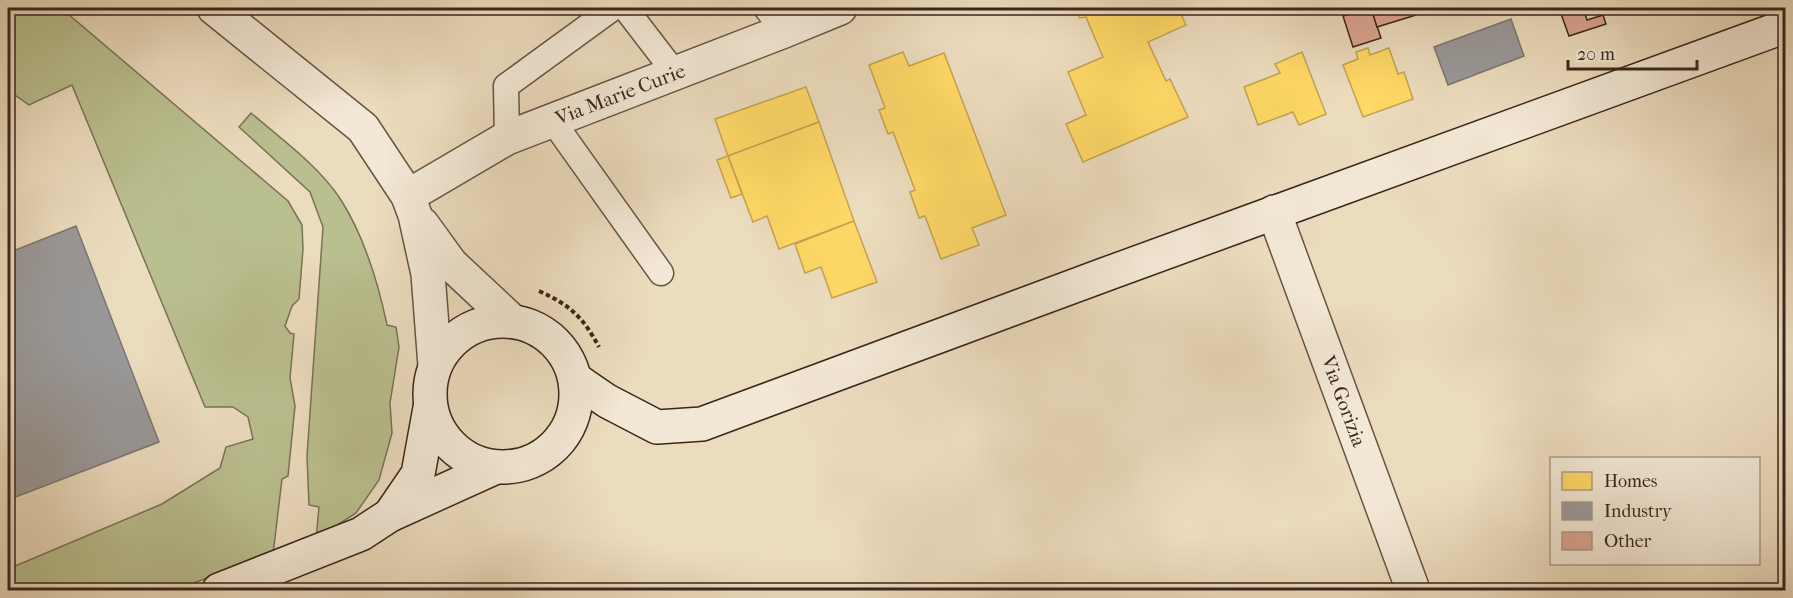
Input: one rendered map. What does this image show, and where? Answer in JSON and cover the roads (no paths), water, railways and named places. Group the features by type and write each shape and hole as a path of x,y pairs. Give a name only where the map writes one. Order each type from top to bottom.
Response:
{"main road":[{"path":"214,8 363,128 451,264 512,321"},
{"name":"Via Marie Curie","path":"411,205 507,138 675,73 775,19 840,8"},
{"path":"575,379 607,401 657,427 702,424 1785,26"},
{"path":"390,514 418,474 435,366 428,274 411,205"},
{"name":"Via Gorizia","path":"1274,212 1413,591"},
{"path":"430,408 439,430 453,448 472,461 496,467 519,466 540,458 558,443 570,424 576,402 575,379 566,358 552,340 533,328 512,321 488,323 466,331 448,347 435,366"},
{"path":"219,591 361,534 390,514 496,467"}],"lane":[{"path":"507,138 506,86 614,8"},
{"path":"625,8 675,73"},
{"path":"552,120 661,273"}]}
